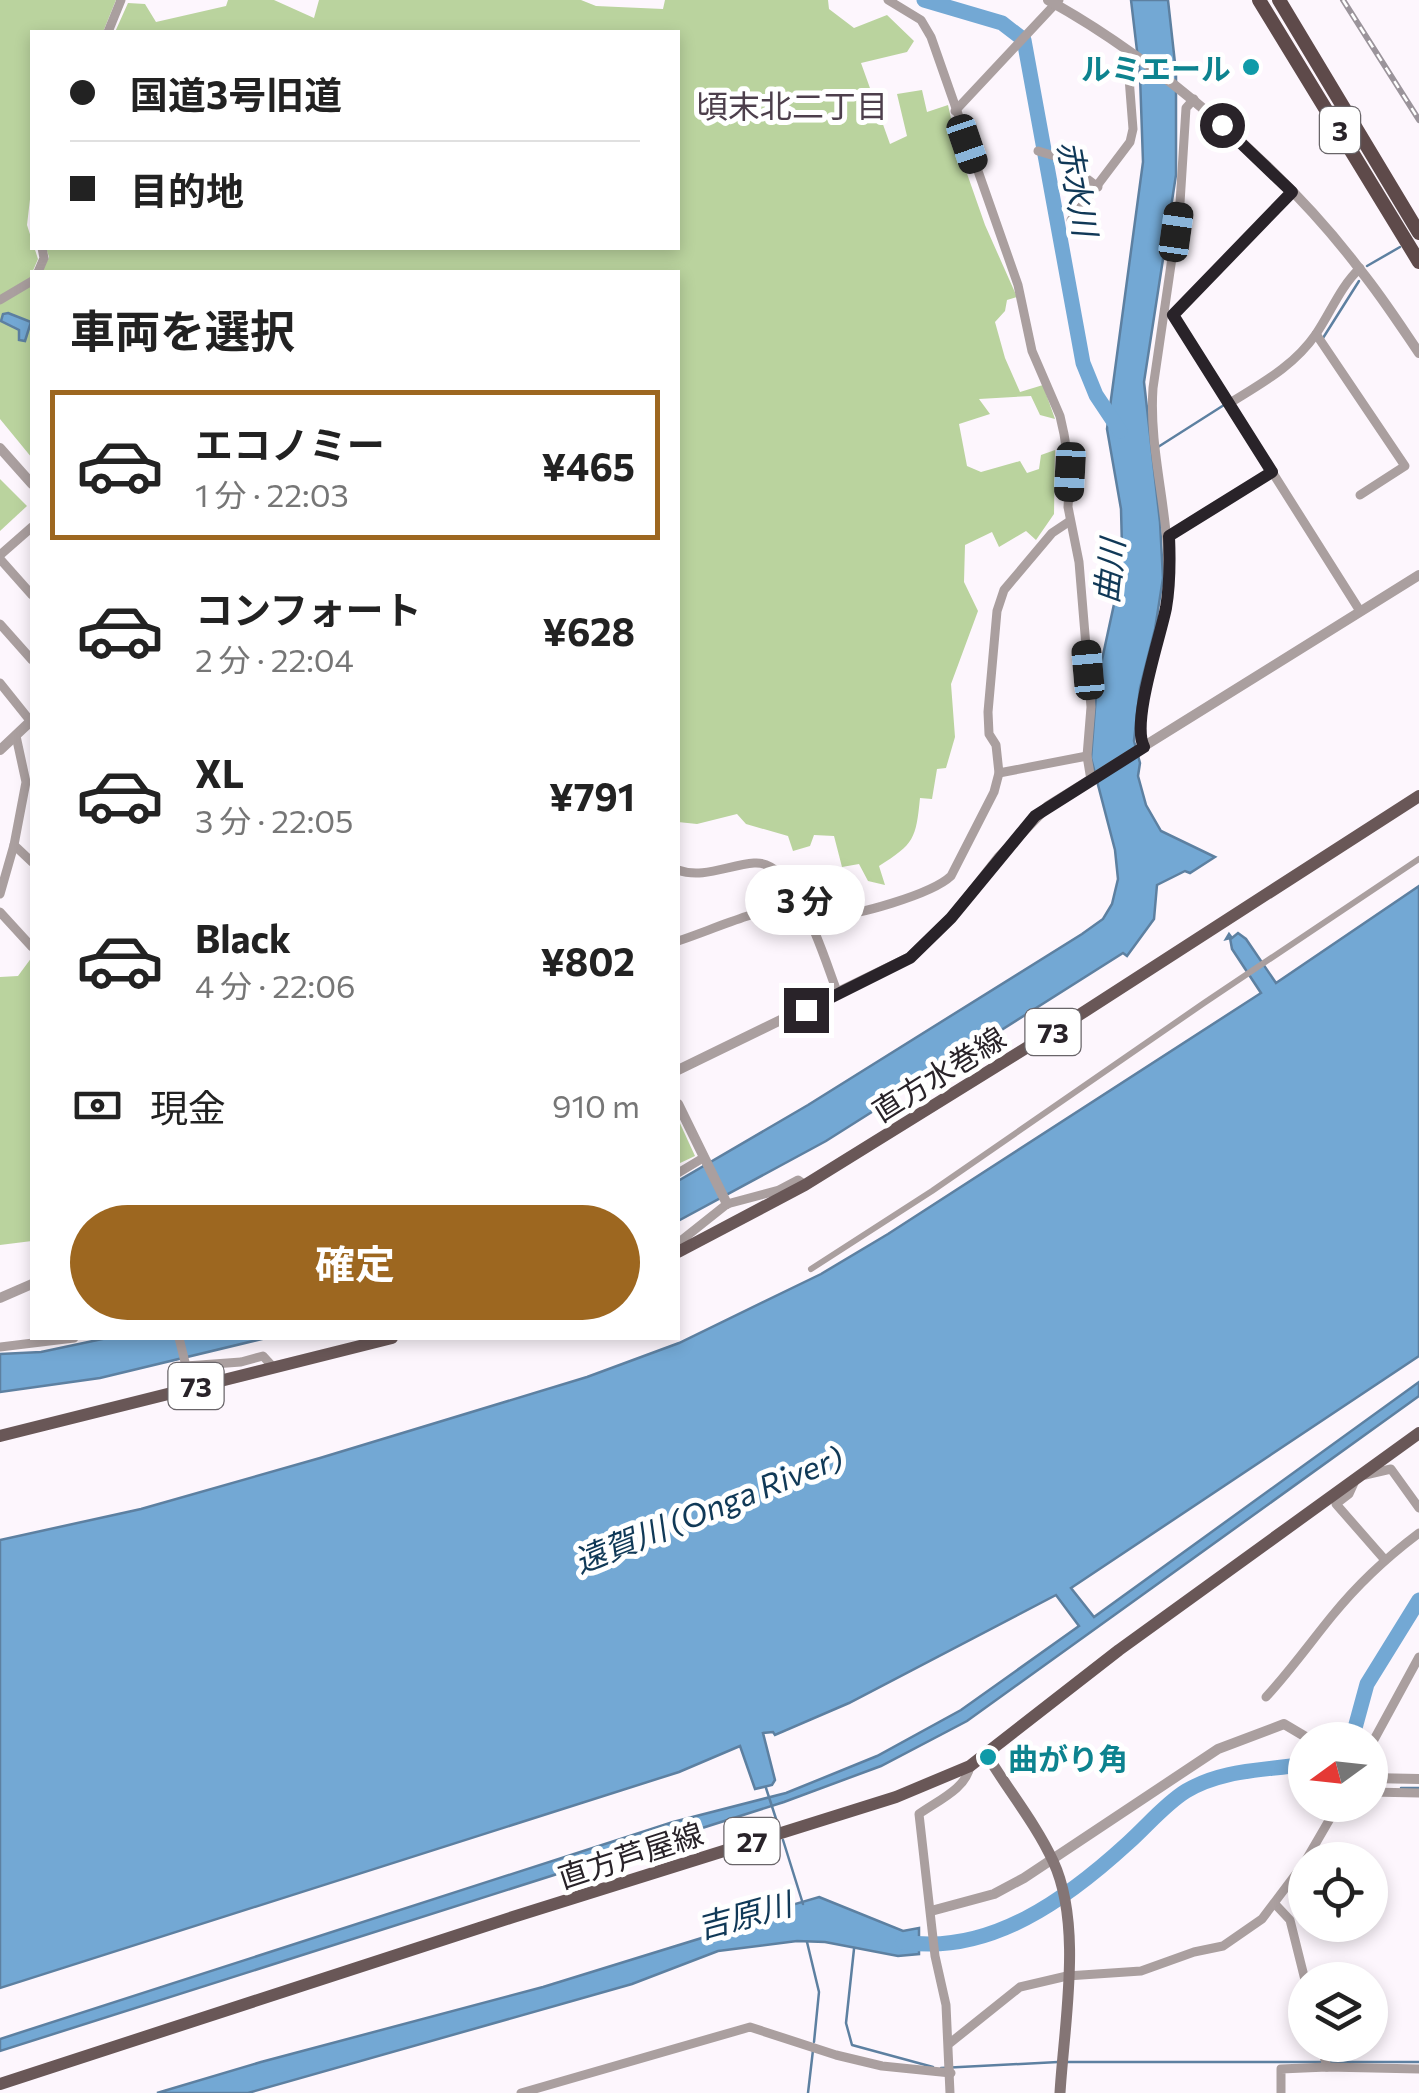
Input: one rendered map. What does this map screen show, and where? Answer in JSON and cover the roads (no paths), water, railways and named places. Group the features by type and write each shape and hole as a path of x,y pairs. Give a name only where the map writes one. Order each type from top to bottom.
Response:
{"highway":[{"name":"3","path":"1259,0 1419,262"},
{"name":"3","path":"1278,0 1419,233"}],"main road":[{"name":"直方水巻線","path":"680,1251 805,1184 1076,1017 1419,796"},
{"name":"73","path":"0,1436 384,1340"},
{"name":"直方芦屋線","path":"0,2084 896,1797 970,1766 1119,1650 1419,1433"},
{"path":"987,1755 1055,1866 1066,1906 1067,1976 1060,2093"}],"street":[{"path":"109,30 121,0"},
{"path":"888,0 925,24 1018,285 1032,352 1060,416 1070,472 1070,521 1079,562 1091,707 1087,756 1093,779"},
{"path":"955,110 1054,2 1194,99 1292,192 1360,268 1419,353"},
{"path":"1072,220 1130,142 1132,55"},
{"path":"1142,748 1145,692 1167,602 1169,536 1153,388 1180,203 1186,108 1194,99"},
{"path":"1038,151 1058,157 1098,187"},
{"path":"1292,192 1173,315 1360,611"},
{"path":"1230,403 1293,363 1316,334 1349,278 1360,268"},
{"path":"0,300 30,282"},
{"path":"1316,334 1405,466 1360,494"},
{"path":"0,448 30,482"},
{"path":"1169,536 1272,472"},
{"path":"680,940 778,908 804,909 826,916 902,900 940,886 951,876 999,773 988,712 997,611 1004,590 1052,533 1070,521"},
{"path":"30,532 0,557 30,594"},
{"path":"680,1069 910,958 931,940 1035,816 1419,575"},
{"path":"0,624 30,658"},
{"path":"0,683 30,719"},
{"path":"0,750 30,723"},
{"path":"0,894 29,785 16,736"},
{"path":"999,773 1087,756"},
{"path":"14,845 30,860"},
{"path":"810,1269 932,1191 1419,859"},
{"path":"680,870 703,873 760,862 782,873 804,909 838,994"},
{"path":"0,912 30,945"},
{"path":"680,1108 727,1204"},
{"path":"680,1171 703,1160"},
{"path":"680,1241 727,1204 778,1190 798,1180 805,1184"},
{"path":"0,1298 30,1285"},
{"path":"0,1347 58,1340"},
{"path":"179,1340 186,1366 241,1362 263,1356 273,1367"},
{"path":"1385,1560 1336,1504 1348,1494 1358,1476 1391,1469 1419,1508"},
{"path":"1266,1696 1289,1673 1334,1614 1385,1560 1419,1533"},
{"path":"1384,1722 1419,1657"},
{"path":"932,1914 994,1894 1055,1866 1218,1749 1284,1724 1288,1726"},
{"path":"950,2093 950,2043 918,1814 960,1785 968,1777 970,1766"},
{"path":"1388,1778 1419,1779"},
{"path":"1388,1792 1419,1792"},
{"path":"950,2043 1020,1987 1067,1976 1141,1971 1223,1946 1262,1919 1288,1886"},
{"path":"1275,1904 1290,1920 1300,1962"},
{"path":"521,2093 750,2027 882,2066 951,2073"},
{"path":"1325,2062 1326,2067"},
{"path":"1281,2093 1281,2070 1419,2069"}],"water":[{"path":"1131,0 1168,0 1176,72 1176,175 1144,382 1163,578 1140,688 1134,741 1146,805 1161,831 1215,857 1190,873 1185,871 1157,885 1154,919 1127,956 1123,953 826,1141 680,1220 680,1180 1082,934 1103,919 1112,904 1118,879 1115,850 1091,758 1097,683 1119,581 1122,548 1121,509 1107,429 1143,162 1140,76"},
{"path":"3,314 30,322 25,341 19,340 19,330 1,321"},
{"name":"遠賀川 (Onga River)","path":"1419,886 1419,1356 1071,1588 1094,1617 1419,1382 1419,1396 967,1721 881,1766 784,1802 0,2051 0,2039 673,1822 786,1793 877,1756 961,1710 1079,1626 1056,1595 849,1703 775,1735 763,1733 775,1780 772,1785 755,1789 740,1746 679,1772 0,1988 0,1540 141,1509 320,1458 587,1377 679,1343 821,1274 888,1234 1261,993 1232,949 1230,938 1226,939 1229,934 1232,938 1238,933 1246,939 1276,983"},
{"path":"98,1340 258,1340 100,1378 0,1392 0,1354 41,1352"},
{"path":"819,1897 903,1931 919,1928 919,1954 898,1956 825,1942 797,1941 718,1951 632,1984 248,2093 157,2093 543,1987"}],"waterway":[{"name":"赤水川","path":"924,0 1002,23 1024,40 1083,363 1096,395 1120,431"},
{"path":"1367,266 1400,247"},
{"path":"1323,338 1359,281"},
{"path":"1158,447 1224,405"},
{"name":"吉原川","path":"1357,1722 1367,1684 1419,1600"},
{"name":"吉原川","path":"903,1942 935,1944 966,1940 1026,1918 1080,1884 1186,1791 1229,1775 1288,1766"},
{"path":"766,1788 779,1828"},
{"path":"1401,1788 1419,1788"},
{"path":"783,1840 803,1904"},
{"path":"807,1942 819,1992 814,2042"},
{"path":"854,1949 846,2023 852,2045 933,2067"},
{"path":"808,2093 813,2050"},
{"path":"941,2068 1058,2062"},
{"path":"1066,2062 1288,2062"},
{"path":"1388,2062 1419,2062"}],"railway":[{"path":"1343,0 1419,120"}],"place":[{"name":"ルミエール","path":"1251,67"},
{"name":"曲がり角","path":"988,1757"}],"district":[{"name":"頃末北二丁目","path":"792,105"}],"water label":[{"name":"曲川","path":"1108,571"}]}
